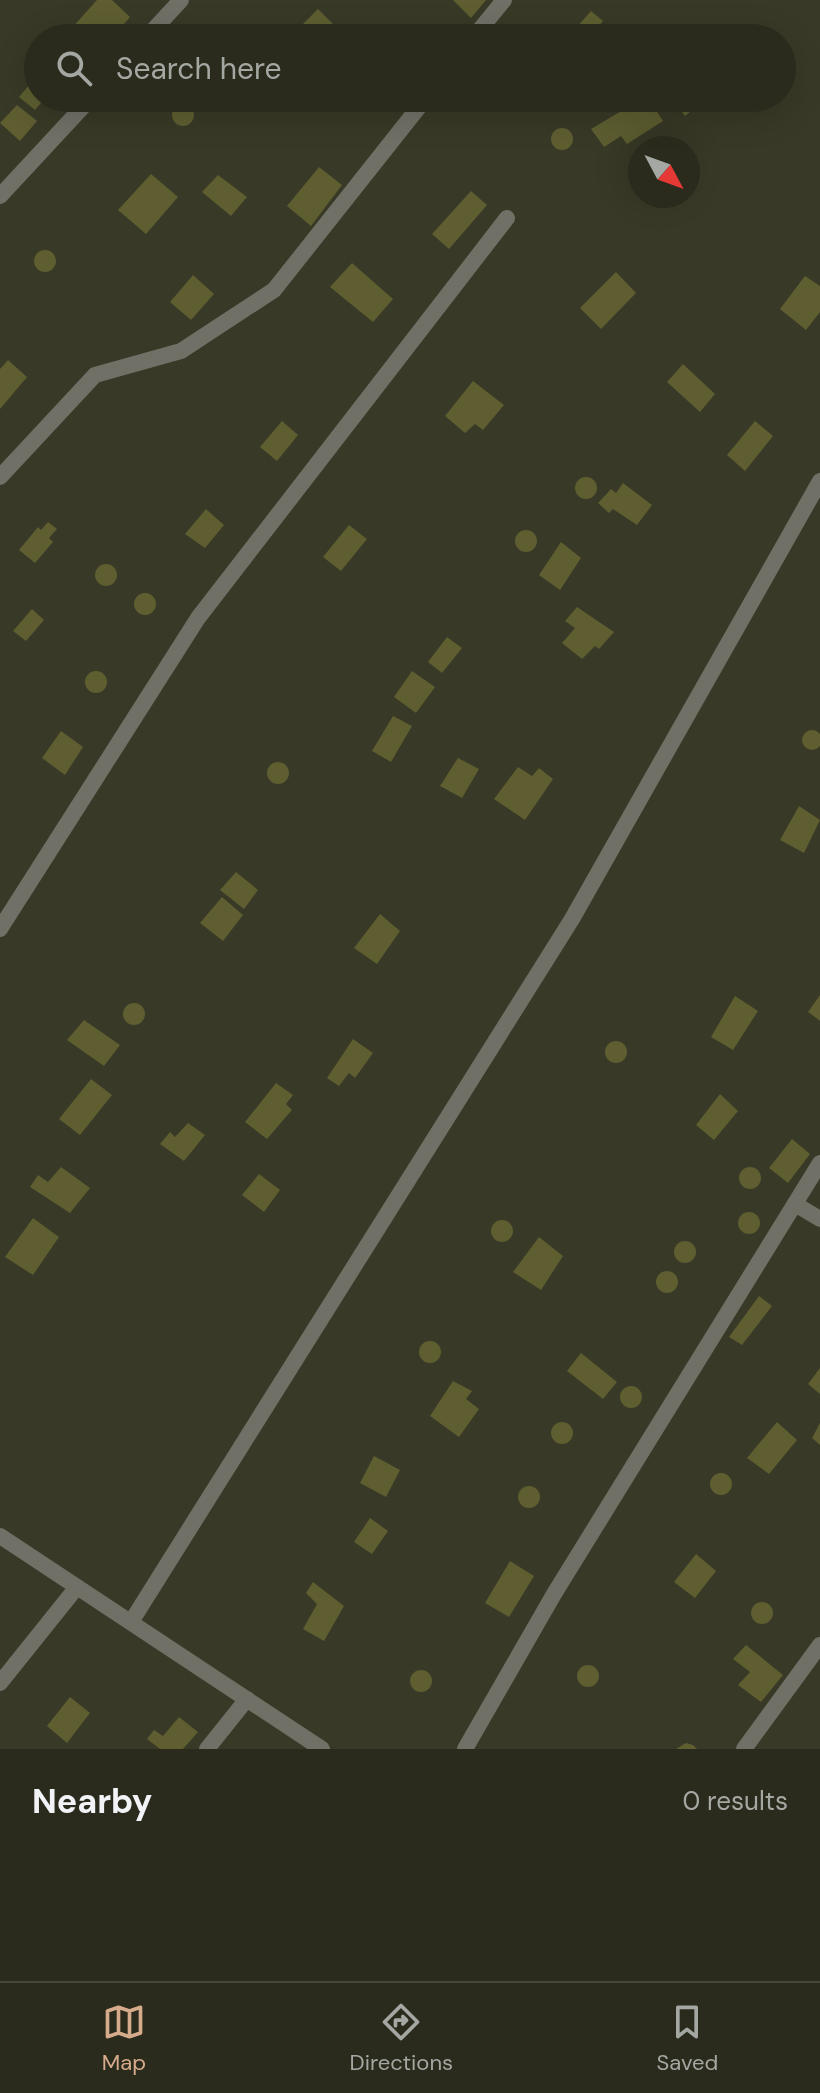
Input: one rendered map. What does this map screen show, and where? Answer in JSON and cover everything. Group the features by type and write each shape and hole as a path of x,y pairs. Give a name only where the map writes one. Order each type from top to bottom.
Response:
{"street":[{"path":"159,24 181,0"},
{"path":"484,24 504,0"},
{"path":"0,196 78,112"},
{"path":"0,477 95,375 181,351 274,290 415,112"},
{"path":"0,929 198,618 507,218"},
{"path":"131,1622 572,919 820,481"},
{"path":"465,1749 554,1594 820,1163"},
{"path":"795,1204 820,1219"},
{"path":"0,1536 322,1749"},
{"path":"0,1683 77,1587"},
{"path":"744,1749 820,1645"},
{"path":"207,1749 247,1699"}],"building":[{"path":"97,0 112,0 130,17 124,24 75,24"},
{"path":"453,0 486,0 471,18"},
{"path":"318,9 333,24 303,24"},
{"path":"591,11 603,21 601,24 579,24"},
{"path":"17,105 37,121 20,141 0,123"},
{"path":"173,112 193,112 191,123 183,126 175,123 172,115"},
{"path":"620,112 657,112 663,121 640,136 628,136 627,144 621,136 604,147 591,129"},
{"path":"562,128 570,131 573,139 570,147 562,150 554,147 551,139 554,131"},
{"path":"319,167 342,185 311,226 287,206"},
{"path":"151,174 178,197 146,234 118,210"},
{"path":"218,175 247,197 231,216 202,192"},
{"path":"471,191 487,205 449,249 432,234"},
{"path":"45,250 53,253 56,261 53,269 45,272 37,269 34,261 37,253"},
{"path":"352,263 393,299 373,322 330,287"},
{"path":"616,272 636,293 601,329 580,308"},
{"path":"193,275 214,294 191,320 170,302"},
{"path":"805,276 820,286 820,312 806,330 780,309"},
{"path":"8,360 27,377 0,409 0,369"},
{"path":"683,364 715,394 700,412 667,382"},
{"path":"473,381 504,405 483,430 475,424 465,433 445,416"},
{"path":"282,421 298,435 277,461 260,447"},
{"path":"755,421 773,436 745,471 727,455"},
{"path":"586,477 594,480 597,488 594,496 586,499 578,496 575,488 578,480"},
{"path":"623,483 652,505 637,525 613,509 609,513 598,503 611,489 616,493"},
{"path":"206,509 224,525 205,548 185,534"},
{"path":"48,522 57,529 49,538 53,542 35,563 19,550 38,527 41,530"},
{"path":"349,525 367,539 341,571 323,557"},
{"path":"526,530 534,533 537,541 534,549 526,552 518,549 515,541 518,533"},
{"path":"561,542 581,558 560,590 539,575"},
{"path":"106,564 114,567 117,575 114,583 106,586 98,583 95,575 98,567"},
{"path":"145,593 153,596 156,604 153,612 145,615 137,612 134,604 137,596"},
{"path":"577,607 614,632 599,649 595,646 582,659 562,643 575,628 565,621"},
{"path":"32,609 44,620 26,641 13,631"},
{"path":"447,637 462,648 442,673 428,662"},
{"path":"96,671 104,674 107,682 104,690 96,693 88,690 85,682 88,674"},
{"path":"412,671 435,687 416,713 394,697"},
{"path":"393,716 412,726 391,762 372,751"},
{"path":"808,730 819,733 821,745 816,750 808,750 802,744 802,736"},
{"path":"61,731 83,747 65,775 42,758"},
{"path":"458,758 479,769 462,798 440,786"},
{"path":"278,762 286,765 289,773 286,781 278,784 270,781 267,773 270,765"},
{"path":"518,767 532,776 539,768 553,779 525,820 494,799"},
{"path":"799,806 820,820 804,853 780,840"},
{"path":"236,872 258,890 244,909 220,890"},
{"path":"222,897 243,915 223,941 200,923"},
{"path":"380,914 400,931 377,964 354,948"},
{"path":"820,995 820,1021 808,1012"},
{"path":"735,996 758,1011 733,1050 711,1037"},
{"path":"134,1003 142,1006 145,1014 142,1022 134,1025 126,1022 123,1014 126,1006"},
{"path":"84,1020 120,1045 104,1066 67,1040"},
{"path":"353,1039 373,1053 355,1078 349,1073 339,1086 327,1078"},
{"path":"616,1041 624,1044 627,1052 624,1060 616,1063 608,1060 605,1052 608,1044"},
{"path":"91,1079 112,1095 80,1135 59,1119"},
{"path":"276,1083 293,1095 286,1104 292,1110 267,1139 245,1122"},
{"path":"720,1094 738,1111 714,1140 696,1125"},
{"path":"188,1123 205,1135 184,1161 160,1144 170,1132 175,1137"},
{"path":"792,1139 810,1154 788,1183 769,1168"},
{"path":"61,1167 90,1188 70,1213 30,1187 38,1175 48,1182"},
{"path":"750,1167 758,1170 761,1178 758,1186 750,1189 742,1186 739,1178 742,1170"},
{"path":"259,1174 280,1190 264,1212 242,1195"},
{"path":"749,1212 757,1215 760,1223 757,1231 749,1234 741,1231 738,1223 741,1215"},
{"path":"33,1218 59,1237 33,1275 5,1257"},
{"path":"502,1220 510,1223 513,1231 510,1239 502,1242 494,1239 491,1231 494,1223"},
{"path":"539,1237 563,1256 541,1290 513,1272"},
{"path":"685,1241 693,1244 696,1252 693,1260 685,1263 677,1260 674,1252 677,1244"},
{"path":"667,1271 675,1274 678,1282 675,1290 667,1293 659,1290 656,1282 659,1274"},
{"path":"759,1296 772,1306 742,1345 729,1337"},
{"path":"430,1341 438,1344 441,1352 438,1360 430,1363 422,1360 419,1352 422,1344"},
{"path":"581,1353 617,1382 603,1399 567,1371"},
{"path":"820,1368 820,1394 808,1384"},
{"path":"453,1381 472,1391 466,1399 479,1409 459,1437 430,1416"},
{"path":"631,1386 639,1389 642,1397 639,1405 631,1408 623,1405 620,1397 623,1389"},
{"path":"562,1422 570,1425 573,1433 570,1441 562,1444 554,1441 551,1433 554,1425"},
{"path":"777,1422 797,1440 769,1474 747,1458"},
{"path":"820,1423 820,1445 812,1438"},
{"path":"374,1456 400,1470 386,1497 360,1483"},
{"path":"721,1473 729,1476 732,1484 729,1492 721,1495 713,1492 710,1484 713,1476"},
{"path":"529,1486 537,1489 540,1497 537,1505 529,1508 521,1505 518,1497 521,1489"},
{"path":"370,1518 388,1531 372,1554 354,1542"},
{"path":"696,1554 716,1571 695,1598 674,1582"},
{"path":"510,1561 534,1576 509,1617 485,1603"},
{"path":"313,1582 344,1606 324,1641 303,1629 317,1604 306,1593"},
{"path":"762,1602 770,1605 773,1613 770,1621 762,1624 754,1621 751,1613 754,1605"},
{"path":"746,1645 783,1675 761,1702 738,1685 750,1672 733,1659"},
{"path":"588,1665 596,1668 599,1676 596,1684 588,1687 580,1684 577,1676 580,1668"},
{"path":"421,1670 429,1673 432,1681 429,1689 421,1692 413,1689 410,1681 413,1673"},
{"path":"70,1697 90,1713 67,1743 47,1726"},
{"path":"179,1717 198,1732 183,1749 160,1749 147,1739 154,1730 163,1736"},
{"path":"686,1743 693,1745 697,1749 676,1749"}]}
